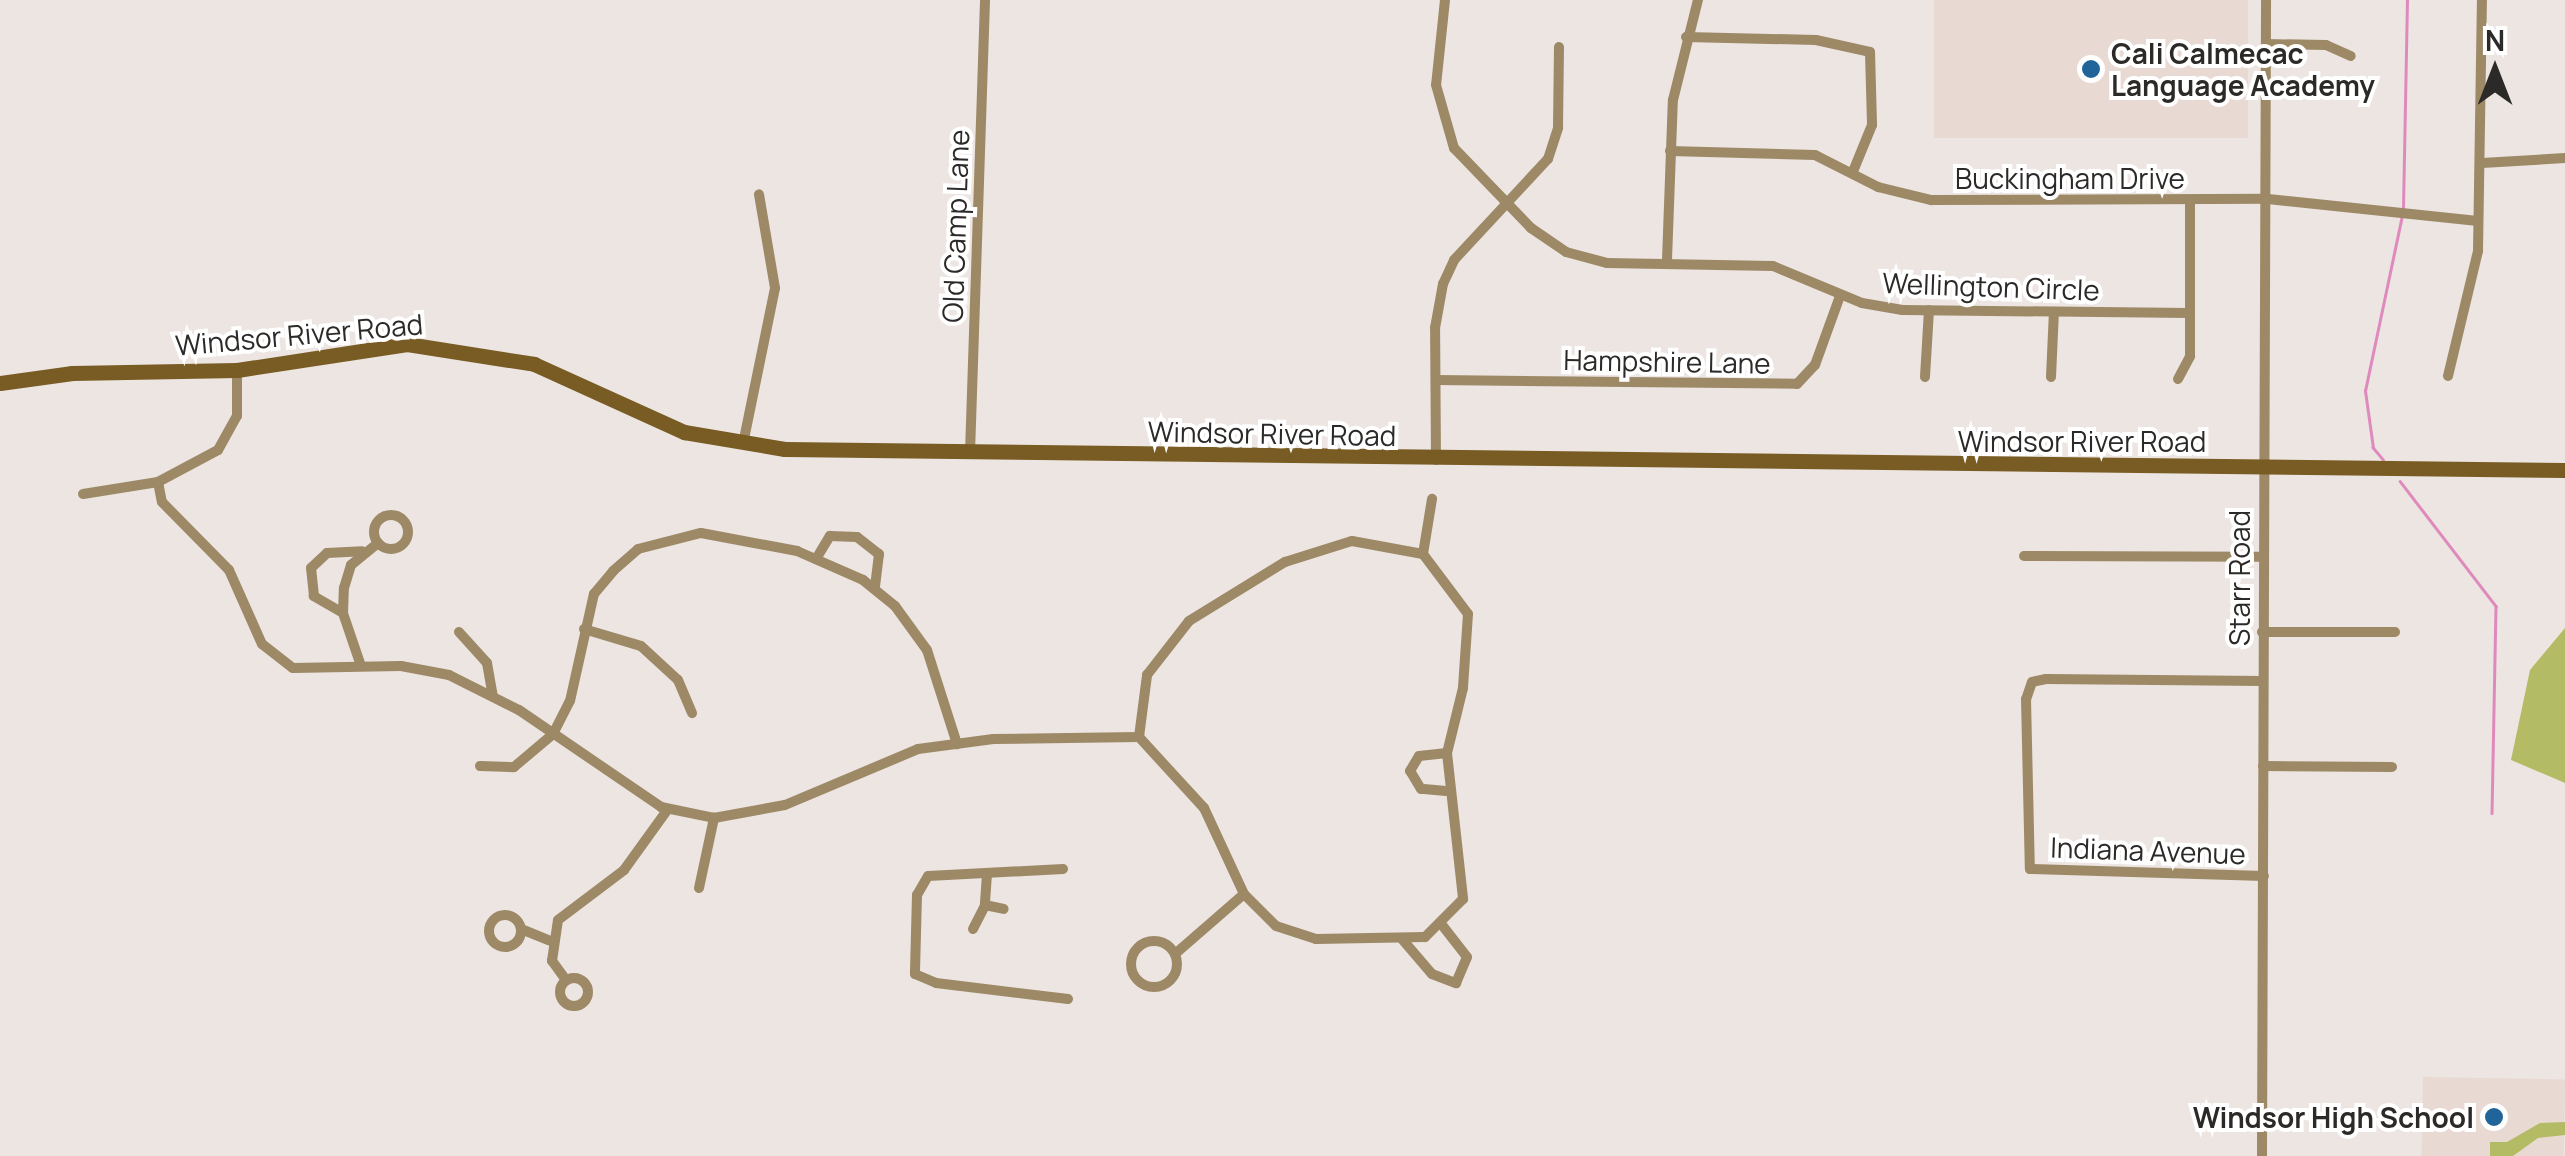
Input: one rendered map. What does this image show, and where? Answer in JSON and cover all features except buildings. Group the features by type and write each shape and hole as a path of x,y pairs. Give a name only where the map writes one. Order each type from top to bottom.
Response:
{"main road":[{"name":"Windsor River Road","path":"0,383 72,373 238,370 390,346 466,349 534,364 655,420 743,445 970,453 1436,460 2565,470"}],"street":[{"name":"Old Camp Lane","path":"970,453 985,0"},
{"name":"Wellington Circle","path":"1445,0 1436,41 1444,128 1469,167 1508,206 1548,242 1586,259 1774,266 1840,296 1882,308 2190,313"},
{"path":"1668,260 1670,150 1686,37 1698,0"},
{"name":"Starr Road","path":"2262,1156 2261,558 2268,199 2266,0"},
{"path":"2448,376 2478,251 2482,0"},
{"path":"1686,37 1816,40 1870,52 1872,126 1854,169"},
{"path":"2266,44 2326,45 2351,56"},
{"path":"1436,460 1434,328 1443,284 1454,260 1548,160 1558,128 1559,47"},
{"name":"Buckingham Drive","path":"1670,150 1798,152 1854,169 1878,187 1931,200 2268,199 2478,221"},
{"path":"2482,163 2565,158"},
{"path":"743,445 775,288 759,194"},
{"path":"2178,379 2190,356 2190,201"},
{"name":"Hampshire Lane","path":"1436,380 1796,384 1815,365 1840,296"},
{"path":"1925,377 1930,310"},
{"path":"2051,377 2054,312"},
{"path":"83,494 158,482 218,450 231,434 238,370"},
{"path":"158,482 162,502 229,570 262,644 293,668 361,666 449,675 493,696 668,809 714,818 785,806 863,768 957,744 1138,737 1204,808 1244,894 1276,926 1316,940 1425,937 1442,925 1463,899 1464,875 1446,792 1447,753 1463,688 1468,614 1423,554 1352,541 1284,562 1188,621 1147,676 1138,737"},
{"path":"1423,554 1432,499"},
{"path":"480,766 514,767 552,734 570,701 594,594 638,550 668,537 725,536 816,559 874,590 927,650 957,744"},
{"path":"816,559 830,536 857,537 879,554 874,590"},
{"path":"342,613 314,596 311,568 327,553 362,552 378,543"},
{"path":"361,666 342,613 344,588 362,552"},
{"path":"2024,556 2261,558"},
{"path":"584,630 641,646 678,680 692,713"},
{"path":"459,632 487,664 493,696"},
{"path":"2262,632 2394,632"},
{"name":"Indiana Avenue","path":"2262,681 2032,682 2026,699 2030,869 2264,876"},
{"path":"1446,792 1421,789 1410,772 1419,756 1447,753"},
{"path":"2264,766 2392,767"},
{"path":"566,980 552,961 550,940 574,903 645,847 668,809"},
{"path":"699,888 714,818"},
{"path":"1063,869 928,876 917,895 915,974 936,983 1068,999"},
{"path":"973,929 985,905 987,874"},
{"path":"1175,954 1244,894"},
{"path":"985,905 1004,909"},
{"path":"1402,939 1432,974 1456,983 1467,957 1442,925"},
{"path":"521,929 550,940"},
{"path":"1145,942 1166,944 1175,954 1176,970 1167,983 1144,985 1133,974 1131,958 1145,942"}],"shaded area":[{"name":"Cali Calmecac Language Academy","path":"1934,0 2248,0 2248,138 1934,138"},
{"name":"Windsor High School","path":"2423,1077 2565,1079 2564,1156 2422,1156"}],"green space":[{"path":"2565,628 2565,783 2511,760 2530,670"},
{"path":"2565,1122 2565,1135 2538,1138 2513,1156 2490,1156 2490,1142 2507,1142 2540,1123"}],"waterway":[{"path":"2403,208 2407,0"},
{"path":"2383,460 2373,448 2365,391 2402,216"},
{"path":"2400,481 2496,606 2492,813"}],"place":[{"name":"Cali Calmecac Language Academy","path":"2091,69"},
{"name":"Windsor High School","path":"2494,1117"}]}
